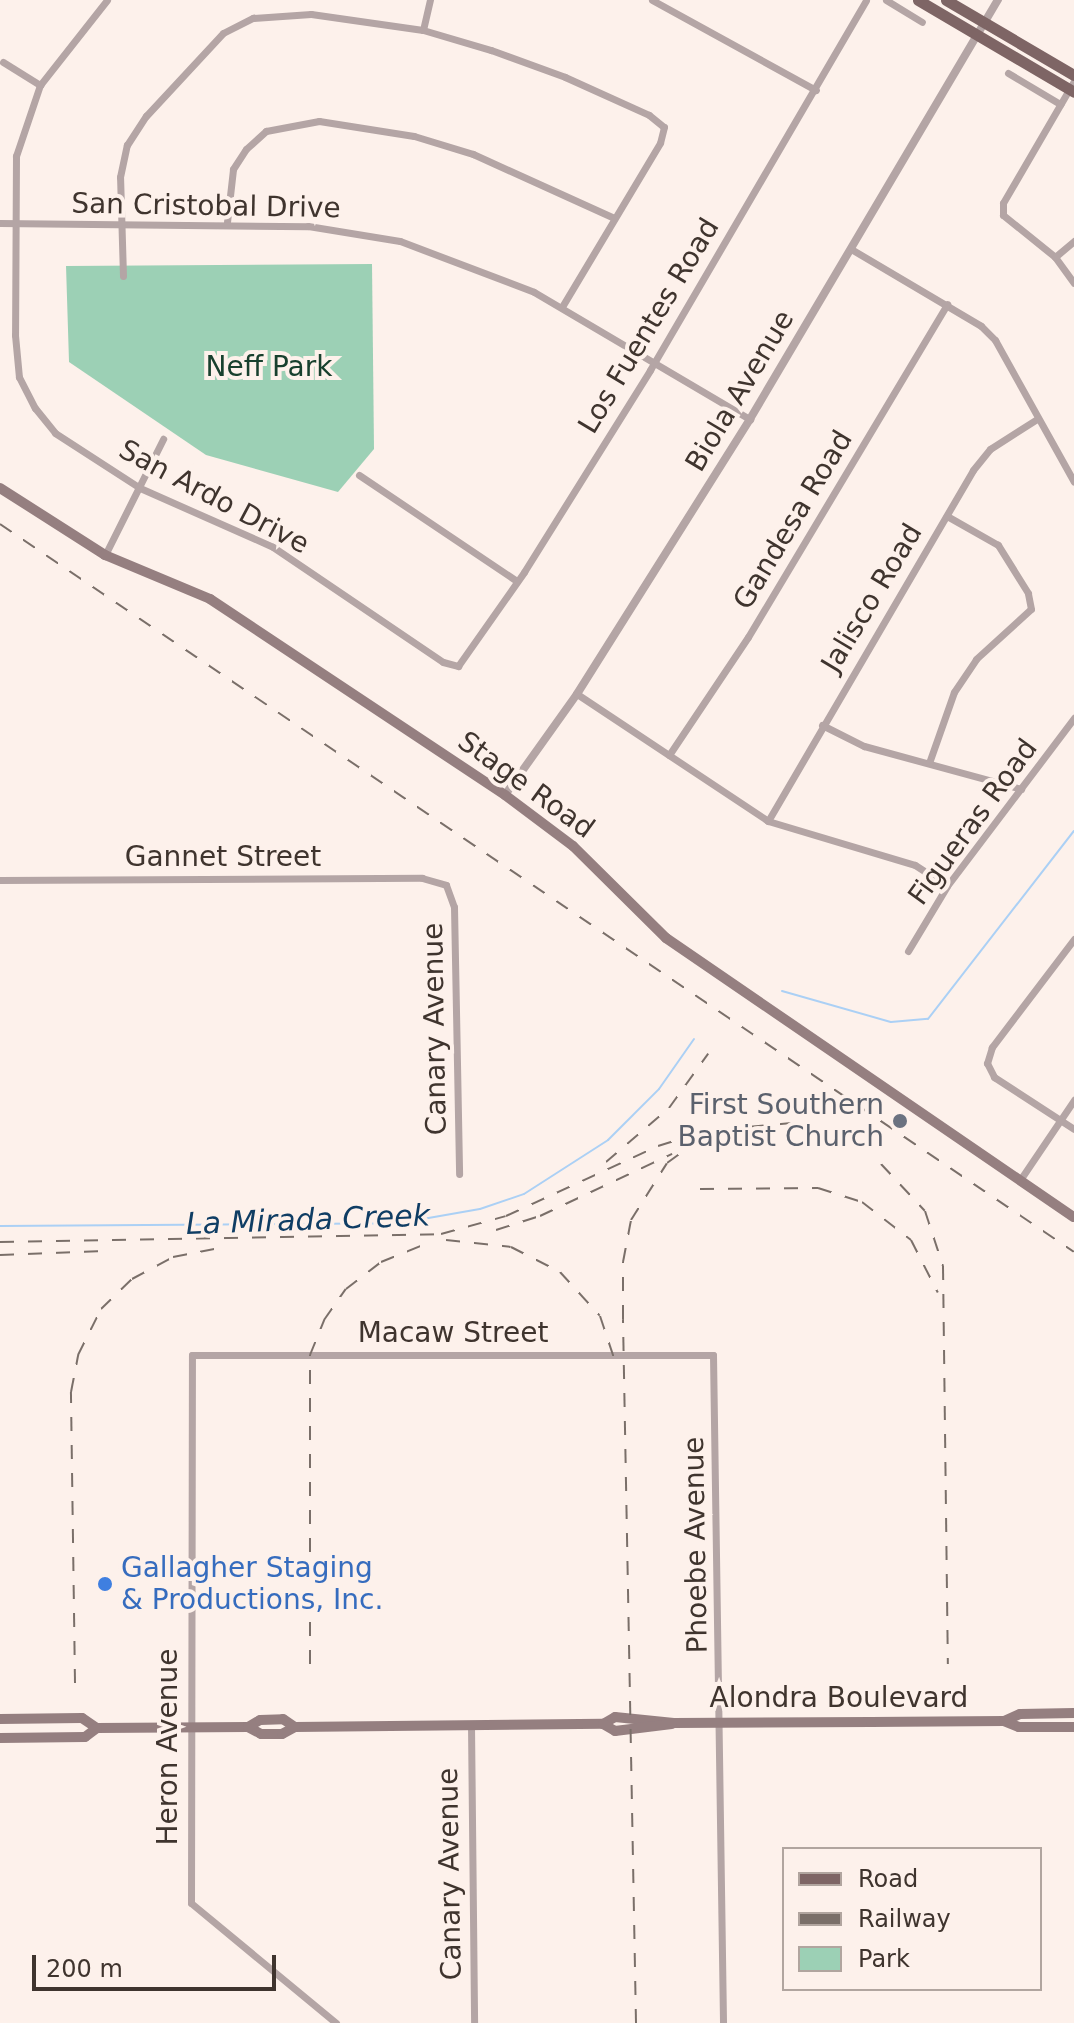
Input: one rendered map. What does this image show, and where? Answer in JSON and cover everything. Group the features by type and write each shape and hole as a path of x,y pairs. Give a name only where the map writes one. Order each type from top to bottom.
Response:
{"main road":[{"path":"918,0 977,36 1073,84"},
{"path":"946,0 1073,84"},
{"name":"Stage Road","path":"0,488 105,555 221,605 505,795 573,846 666,938 1074,1217"},
{"name":"Alondra Boulevard","path":"1004,1721 1020,1714 1074,1713"},
{"name":"Alondra Boulevard","path":"0,1719 82,1718 97,1728 248,1727 271,1734 295,1727 471,1725 603,1724 615,1731 674,1723 1004,1721 1019,1727 1074,1727"},
{"name":"Alondra Boulevard","path":"0,1738 85,1737 97,1728"}],"street":[{"name":"San Ardo Drive","path":"107,0 40,85 16,156 14,224 19,377 55,433 140,488 273,547 443,662 458,666"},
{"path":"423,30 430,0"},
{"path":"652,0 816,90"},
{"name":"Los Fuentes Road","path":"458,666 517,581 655,362 866,0"},
{"path":"886,0 922,22"},
{"name":"Biola Avenue","path":"505,795 577,694 750,419 998,0"},
{"path":"123,276 120,177 127,145 146,116 223,33 253,18 280,12 423,30 565,77 649,115 664,127 660,143 562,307"},
{"path":"3,62 40,85"},
{"path":"1008,73 1060,104"},
{"path":"1073,84 1003,203 1003,215 1012,226 1055,257 1074,283"},
{"path":"227,222 233,169 246,149 266,131 319,121 414,136 473,154 614,218"},
{"name":"San Cristobal Drive","path":"0,223 227,222 308,226 400,241 482,269 562,307 750,419"},
{"path":"1055,257 1074,241"},
{"path":"851,249 947,304 995,340 1074,482"},
{"name":"Gandesa Road","path":"669,755 748,637 947,304"},
{"name":"Jalisco Road","path":"768,821 822,725 990,449 1037,419"},
{"path":"105,555 163,439"},
{"path":"359,475 517,581"},
{"path":"929,763 954,692 976,659 1031,609 1028,593 998,545 947,516"},
{"path":"577,694 768,821 915,865 947,886"},
{"name":"Figueras Road","path":"908,951 947,886 1074,718"},
{"path":"822,725 864,746 1021,789"},
{"name":"Gannet Street","path":"0,880 422,878 446,885"},
{"name":"Canary Avenue","path":"446,885 454,907 459,1174"},
{"path":"1074,939 992,1047 987,1063 994,1077 1074,1129"},
{"path":"1020,1180 1074,1100"},
{"name":"Macaw Street","path":"192,1355 713,1355"},
{"name":"Heron Avenue","path":"192,1355 191,1903 336,2023"},
{"name":"Phoebe Avenue","path":"713,1355 723,2023"},
{"name":"Canary Avenue","path":"471,1725 474,2023"}],"green space":[{"name":"Neff Park","path":"372,264 374,449 338,492 206,455 69,362 66,266"}],"waterway":[{"name":"La Mirada Creek","path":"782,991 891,1022 928,1019 1074,831"},
{"name":"La Mirada Creek","path":"0,1226 400,1223 480,1209 524,1194 608,1140 659,1089 694,1039"}],"railway":[{"path":"0,524 1074,1252"},
{"path":"606,1162 669,1108 708,1054"},
{"path":"636,2023 623,1319 623,1262 631,1220 667,1163 697,1141 724,1129 792,1123 848,1143"},
{"path":"0,1242 441,1234 506,1216 658,1146 703,1132"},
{"path":"496,1230 540,1216 672,1154"},
{"path":"881,1164 925,1211 943,1266 948,1664"},
{"path":"700,1189 818,1188 862,1202 911,1240 938,1293"},
{"path":"446,1240 511,1247 560,1272 600,1316 616,1364"},
{"path":"310,1664 310,1355 324,1320 346,1289 381,1262 428,1243"},
{"path":"75,1683 71,1392 78,1355 101,1309 132,1279 173,1257 214,1249"},
{"path":"0,1255 104,1251"}],"place":[{"name":"First Southern Baptist Church","path":"900,1121"},
{"name":"Gallagher Staging & Productions, Inc.","path":"105,1584"}]}
